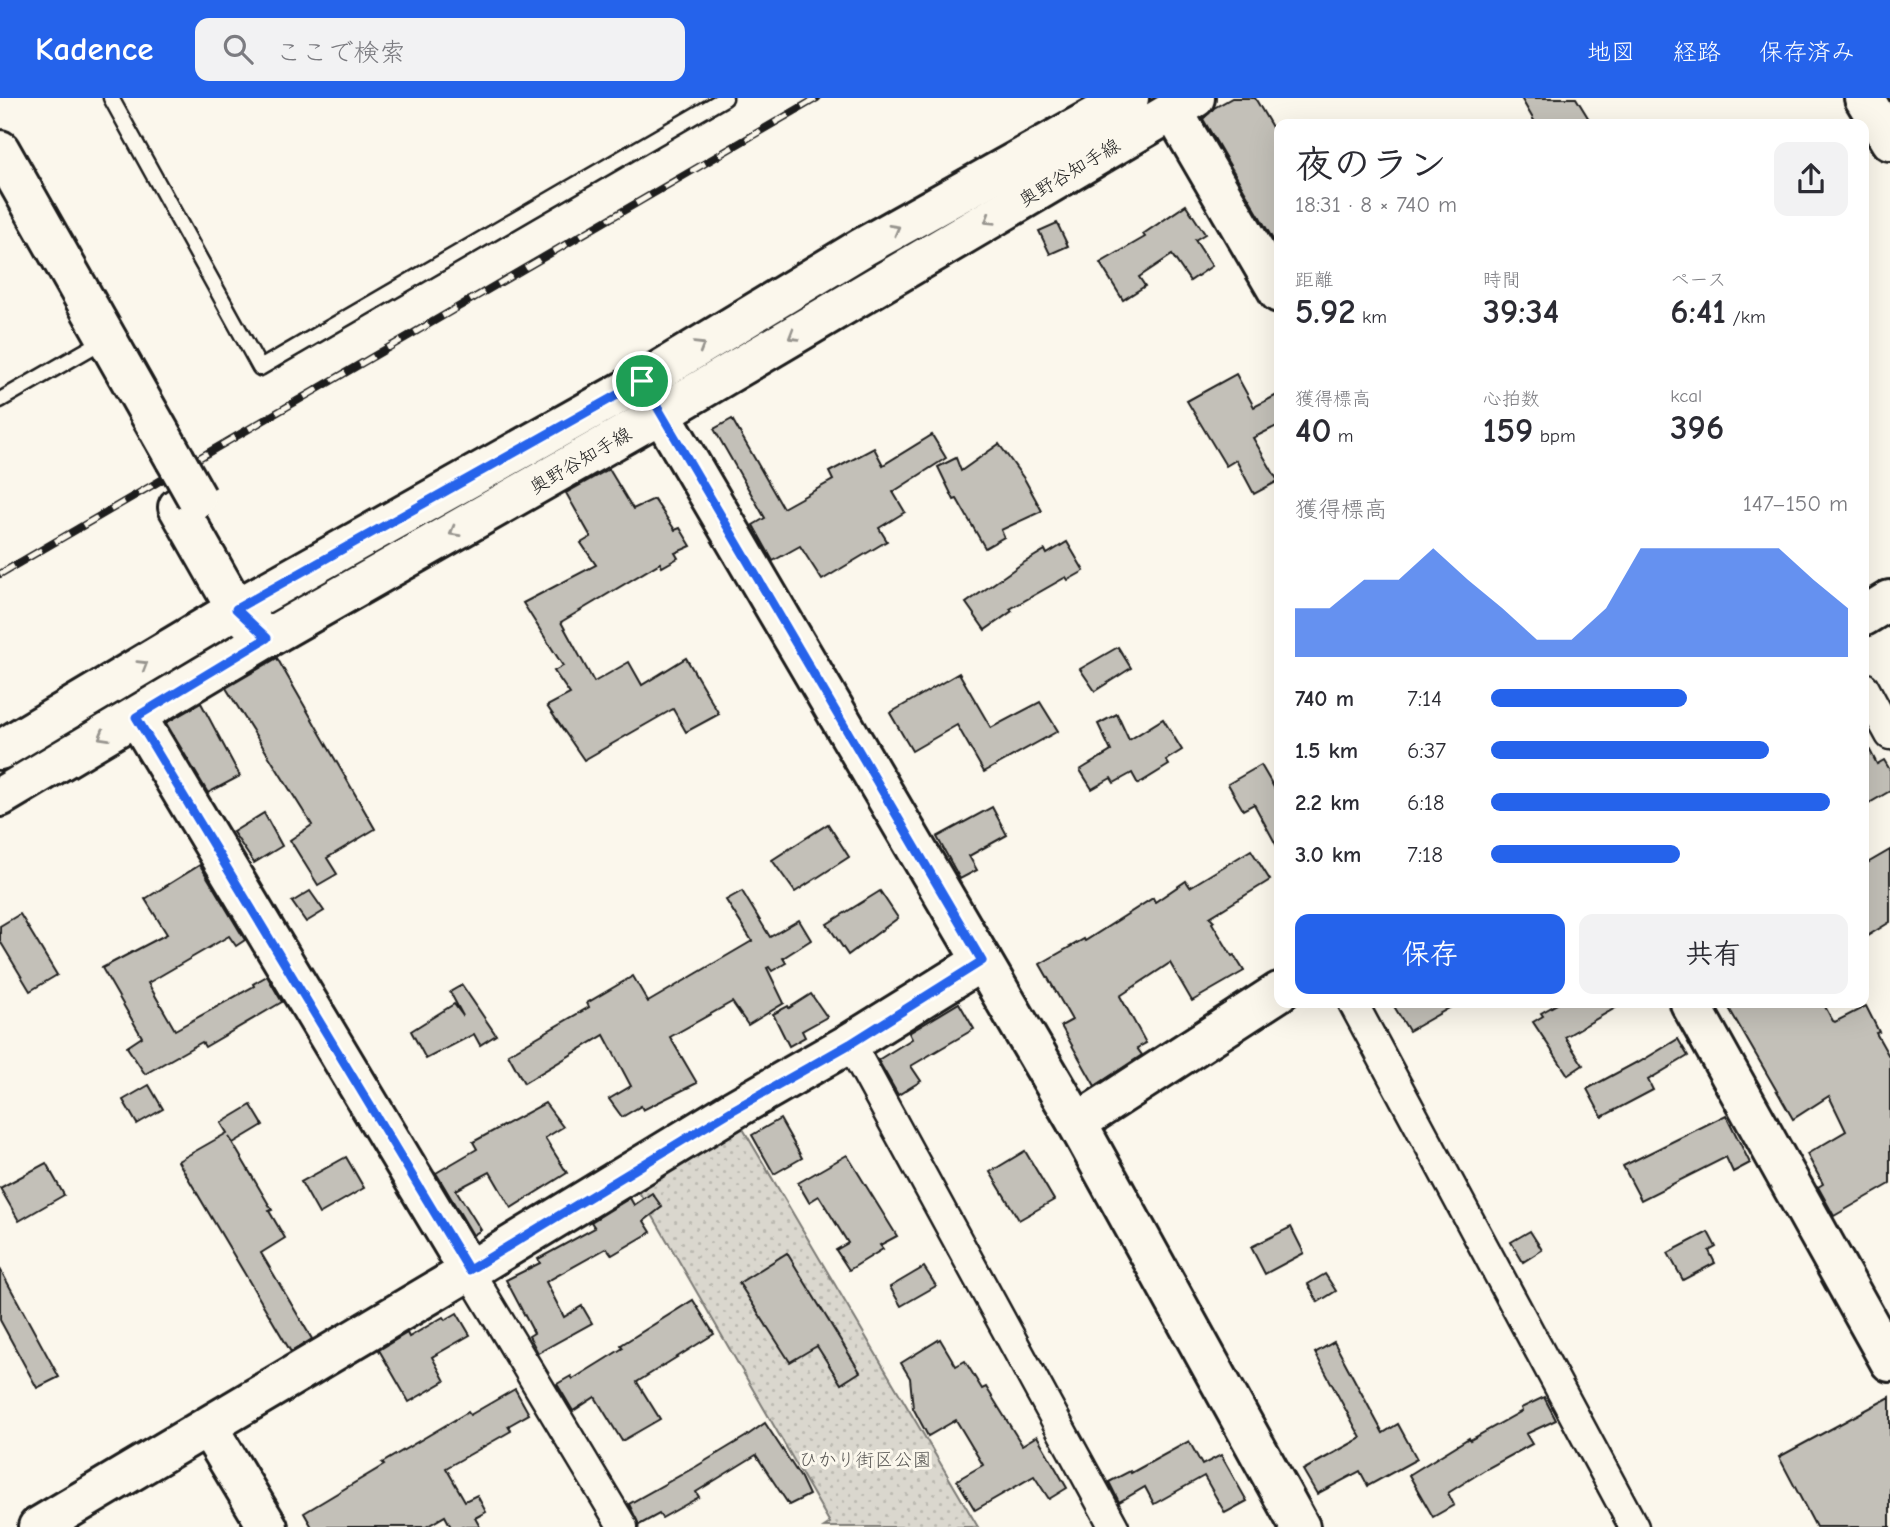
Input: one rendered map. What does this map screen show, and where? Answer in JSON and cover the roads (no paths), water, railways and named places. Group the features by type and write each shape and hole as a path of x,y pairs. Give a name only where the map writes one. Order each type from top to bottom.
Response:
{"street":[{"name":"奥野谷知手線","path":"0,750 247,603 642,381 863,247 1129,98"},
{"path":"1864,98 1890,141"},
{"name":"奥野谷知手線","path":"0,797 267,638 660,414 1184,104"},
{"path":"1184,104 1274,283"},
{"path":"0,150 188,502 267,638"},
{"path":"0,181 94,346 167,463"},
{"path":"642,381 1077,1123 1300,1527"},
{"path":"1869,613 1890,600"},
{"path":"1869,696 1890,735"},
{"path":"136,717 623,1527"},
{"path":"38,1527 733,1110 850,1044 982,961"},
{"path":"1077,1123 1274,995"},
{"path":"1356,1008 1634,1527"},
{"path":"1693,1008 1890,1362"},
{"path":"850,1044 1114,1527"},
{"path":"208,1427 268,1527"}],"lane":[{"path":"111,98 260,368 725,98"},
{"path":"0,400 94,346"}],"railway":[{"path":"0,574 817,98"}],"park label":[{"name":"ひかり街区公園","path":"865,1459"}]}
